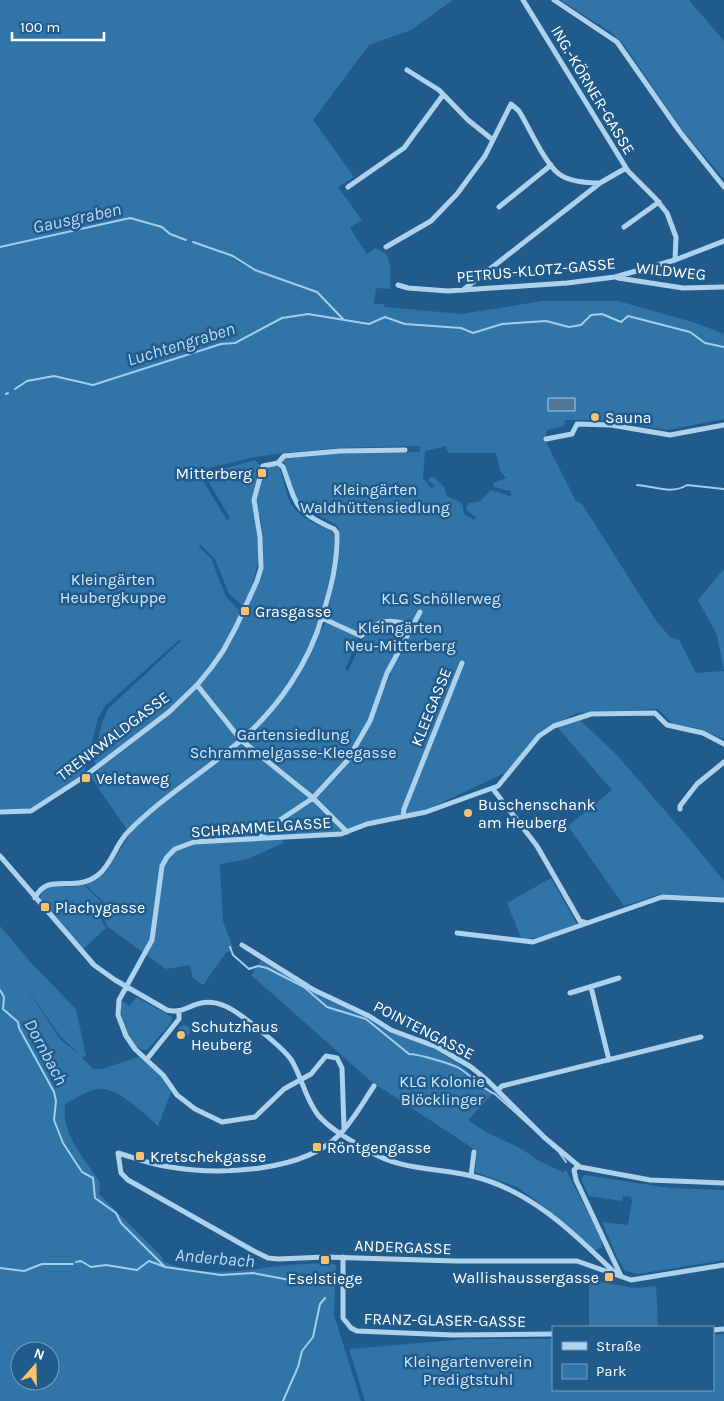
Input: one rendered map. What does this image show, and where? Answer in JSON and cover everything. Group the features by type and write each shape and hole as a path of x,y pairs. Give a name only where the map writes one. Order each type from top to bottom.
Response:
{"street":[{"name":"ING.-KÖRNER-GASSE","path":"523,0 626,168 659,202 674,229 675,260"},
{"path":"554,0 617,42 629,56 680,132 724,187"},
{"path":"407,70 440,90 481,132 493,140"},
{"path":"348,187 404,148 443,95"},
{"path":"386,247 421,228 445,207 473,173 493,140 511,104 519,111 551,165 567,178 600,183"},
{"path":"499,207 551,165"},
{"path":"463,291 600,183 626,168"},
{"path":"624,227 659,202"},
{"name":"PETRUS-KLOTZ-GASSE","path":"398,286 463,291 615,277 675,260 724,241"},
{"name":"WILDWEG","path":"615,277 684,288 724,287"},
{"path":"546,439 572,434 577,424 611,425 670,435 724,425"},
{"path":"35,898 42,887 47,884 76,885 98,876 107,866 127,832 180,786 241,740 278,701 310,651 333,581 337,533 334,529 304,513 297,506 283,468 278,463 284,456 340,451 405,450"},
{"name":"TRENKWALDGASSE","path":"0,812 25,813 37,808 136,739 197,685 223,651 257,580 262,561 254,500 255,490 263,466 278,463"},
{"path":"260,837 272,826 313,798 347,761 370,721 387,673 420,612"},
{"path":"322,618 361,636 369,628 384,621 395,620 412,627"},
{"name":"KLEEGASSE","path":"403,816 404,808 462,663"},
{"path":"197,685 241,740 313,798 347,832"},
{"name":"SCHRAMMELGASSE","path":"343,1130 343,1080 340,1060 332,1056 326,1056 311,1074 284,1089 255,1117 222,1122 195,1109 177,1094 164,1075 130,1042 120,1023 118,1004 124,986 152,940 161,870 167,857 178,847 190,842 342,834 403,816 426,812 493,789 509,775 543,732 559,723 591,714 654,713 667,725 704,734 724,744"},
{"path":"680,809 680,806 697,784 724,762"},
{"path":"493,789 537,846 580,921 587,923"},
{"path":"0,856 87,958 124,986 163,1008 179,1012 203,1002 220,1004 231,1009 284,1051 293,1062 314,1109 334,1130 343,1130 367,1150 405,1167 471,1176 514,1190 527,1198 621,1276"},
{"path":"457,933 528,942 555,935 662,897 724,900"},
{"name":"POINTENGASSE","path":"242,945 314,990 369,1016 391,1030 427,1043 454,1057 484,1077 545,1138 578,1166 602,1173 650,1180 724,1184"},
{"path":"570,993 619,978"},
{"path":"591,987 609,1060"},
{"path":"147,1058 179,1018 179,1012"},
{"path":"498,1090 502,1086 701,1037"},
{"path":"343,1130 374,1086"},
{"name":"ANDERGASSE","path":"343,1130 306,1156 272,1166 212,1170 180,1169 160,1166 118,1153 121,1173 128,1180 268,1258 343,1257 456,1261 570,1260 583,1262 637,1280 724,1265"},
{"path":"471,1176 474,1152"},
{"path":"578,1166 574,1170 576,1180 599,1225 621,1276"},
{"name":"FRANZ-GLASER-GASSE","path":"343,1257 343,1318 351,1328 357,1331 453,1335 552,1334"}],"green space":[{"path":"0,0 453,0 411,30 369,45 313,120 354,177 338,187 362,220 350,228 367,254 375,248 389,259 391,270 390,289 376,288 374,304 384,304 385,307 461,314 543,301 618,301 696,323 724,334 724,419 668,430 602,420 565,420 564,426 547,430 545,440 576,501 582,504 657,622 670,637 679,640 696,673 724,671 724,739 697,728 679,726 672,723 658,709 577,713 541,731 505,773 430,808 359,825 340,832 282,835 283,843 248,859 220,864 223,921 233,948 225,954 203,985 193,978 190,965 166,969 108,927 102,916 110,908 85,884 107,870 130,834 90,776 99,769 93,760 102,723 108,709 181,641 179,640 105,706 98,718 84,774 31,809 0,810","holes":["419,446 420,452 324,454 282,459 294,493 300,503 312,513 336,525 339,531 340,541 337,569 326,617 365,635 348,671 345,669 358,640 357,637 326,622 316,639 334,559 334,535 310,521 295,509 288,497 279,467 269,465 264,469 255,460 204,474 230,518 227,520 203,481 198,479 185,482 181,479 192,472 255,457 340,448","447,446 446,449 449,453 496,453 500,471 506,478 493,483 494,487 510,491 512,495 509,496 491,490 480,501 468,503 466,510 476,517 474,520 464,514 462,503 447,496 444,487 434,477 430,477 429,481 435,486 431,488 423,478 425,451","260,515 263,542 262,565 260,576 245,612 240,611 226,597 211,558 199,547 200,544 215,559 229,594 243,606 253,582 258,562 255,516","388,669 391,674 380,698 376,695"]},
{"path":"560,0 689,0 724,41 724,179 683,131 624,45 612,33"},
{"path":"724,569 724,671 717,635 698,600"},
{"path":"579,719 616,754 724,881 724,897 661,894 624,906 568,826 612,790 558,728 566,722"},
{"path":"551,878 577,924 540,937 522,940 507,903"},
{"path":"52,885 69,887 84,885 108,908 99,916 106,928 82,950 40,899 42,891"},
{"path":"0,926 32,964 76,1009 86,1056 81,1057 93,1069 102,1069 141,1056 160,1075 171,1092 158,1126 122,1096 105,1089 90,1091 65,1104 65,1115 70,1136 100,1182 99,1194 162,1257 163,1261 180,1267 197,1271 215,1272 287,1265 325,1263 336,1265 334,1315 361,1401 0,1401","holes":["25,986 61,1037 81,1056 60,1039"]},
{"name":"KLG Kolonie Blöcklinger","path":"261,960 368,1018 387,1031 433,1048 458,1063 493,1093 468,1120 486,1132 520,1148 539,1161 563,1172 566,1170 600,1236 601,1248 595,1250 541,1204 517,1187 475,1172 477,1151 372,1082 251,975"},
{"path":"136,997 172,1017 171,1023 147,1050 140,1049 134,1045 129,1039 123,1024 121,1001 130,1006"},
{"path":"182,1025 186,1025 190,1031 186,1037 182,1037 178,1033 178,1029"},
{"path":"584,1175 670,1188 724,1190 724,1260 638,1274 626,1271 602,1222 628,1225 631,1197 623,1196 622,1201 589,1196 581,1179"},
{"path":"589,1282 636,1288 656,1286 658,1326 589,1326"},
{"name":"Kleingartenverein Predigtstuhl","path":"724,1334 724,1401 365,1401 349,1349 466,1339 552,1339 552,1391 714,1391 714,1335"}],"shaded area":[{"path":"548,398 575,398 575,411 548,411"}],"waterway":[{"name":"Gausgraben","path":"0,247 130,218 162,227 170,234 186,240"},
{"name":"Gausgraben","path":"193,242 233,256 255,270 317,292 344,320"},
{"name":"Luchtengraben","path":"15,389 27,381 54,376 93,385 221,344 235,343 282,318 308,314 369,324 385,317 405,324 461,328 473,333 502,324 546,321 569,327 581,325 591,315 602,314 621,322 628,316 690,332 705,343 724,347"},
{"path":"637,485 669,490 687,485 724,489"},
{"path":"230,947 233,955 249,969 258,966 267,968 304,987 327,1007 366,1019 409,1054 459,1068 485,1089 495,1094 558,1151 566,1162"},
{"name":"Dornbach","path":"0,990 4,997 3,1009 18,1022 19,1028 54,1092 56,1101 54,1120 63,1143 82,1172 93,1178 95,1198 116,1213 121,1223 165,1267"},
{"name":"Anderbach","path":"76,1262 81,1261 91,1267 106,1265 137,1270 149,1261 165,1267 221,1275 253,1273 295,1281 327,1276"},
{"name":"Anderbach","path":"0,1268 24,1271 42,1264 73,1264"},
{"path":"283,1401 298,1367 302,1351 313,1337 320,1304 325,1298"}],"place":[{"name":"Sauna","path":"595,417"},
{"name":"Mitterberg","path":"262,473"},
{"name":"Grasgasse","path":"245,611"},
{"name":"Veletaweg","path":"86,778"},
{"name":"Buschenschank am Heuberg","path":"468,813"},
{"name":"Plachygasse","path":"45,907"},
{"name":"Schutzhaus Heuberg","path":"181,1035"},
{"name":"Röntgengasse","path":"317,1147"},
{"name":"Kretschekgasse","path":"140,1156"},
{"name":"Eselstiege","path":"325,1260"},
{"name":"Wallishaussergasse","path":"609,1277"}],"park label":[{"name":"Kleingärten Waldhüttensiedlung","path":"375,498"},
{"name":"Kleingärten Heubergkuppe","path":"113,588"},
{"name":"KLG Schöllerweg","path":"441,598"},
{"name":"Kleingärten Neu-Mitterberg","path":"400,636"},
{"name":"Gartensiedlung Schrammelgasse-Kleegasse","path":"293,743"}]}
